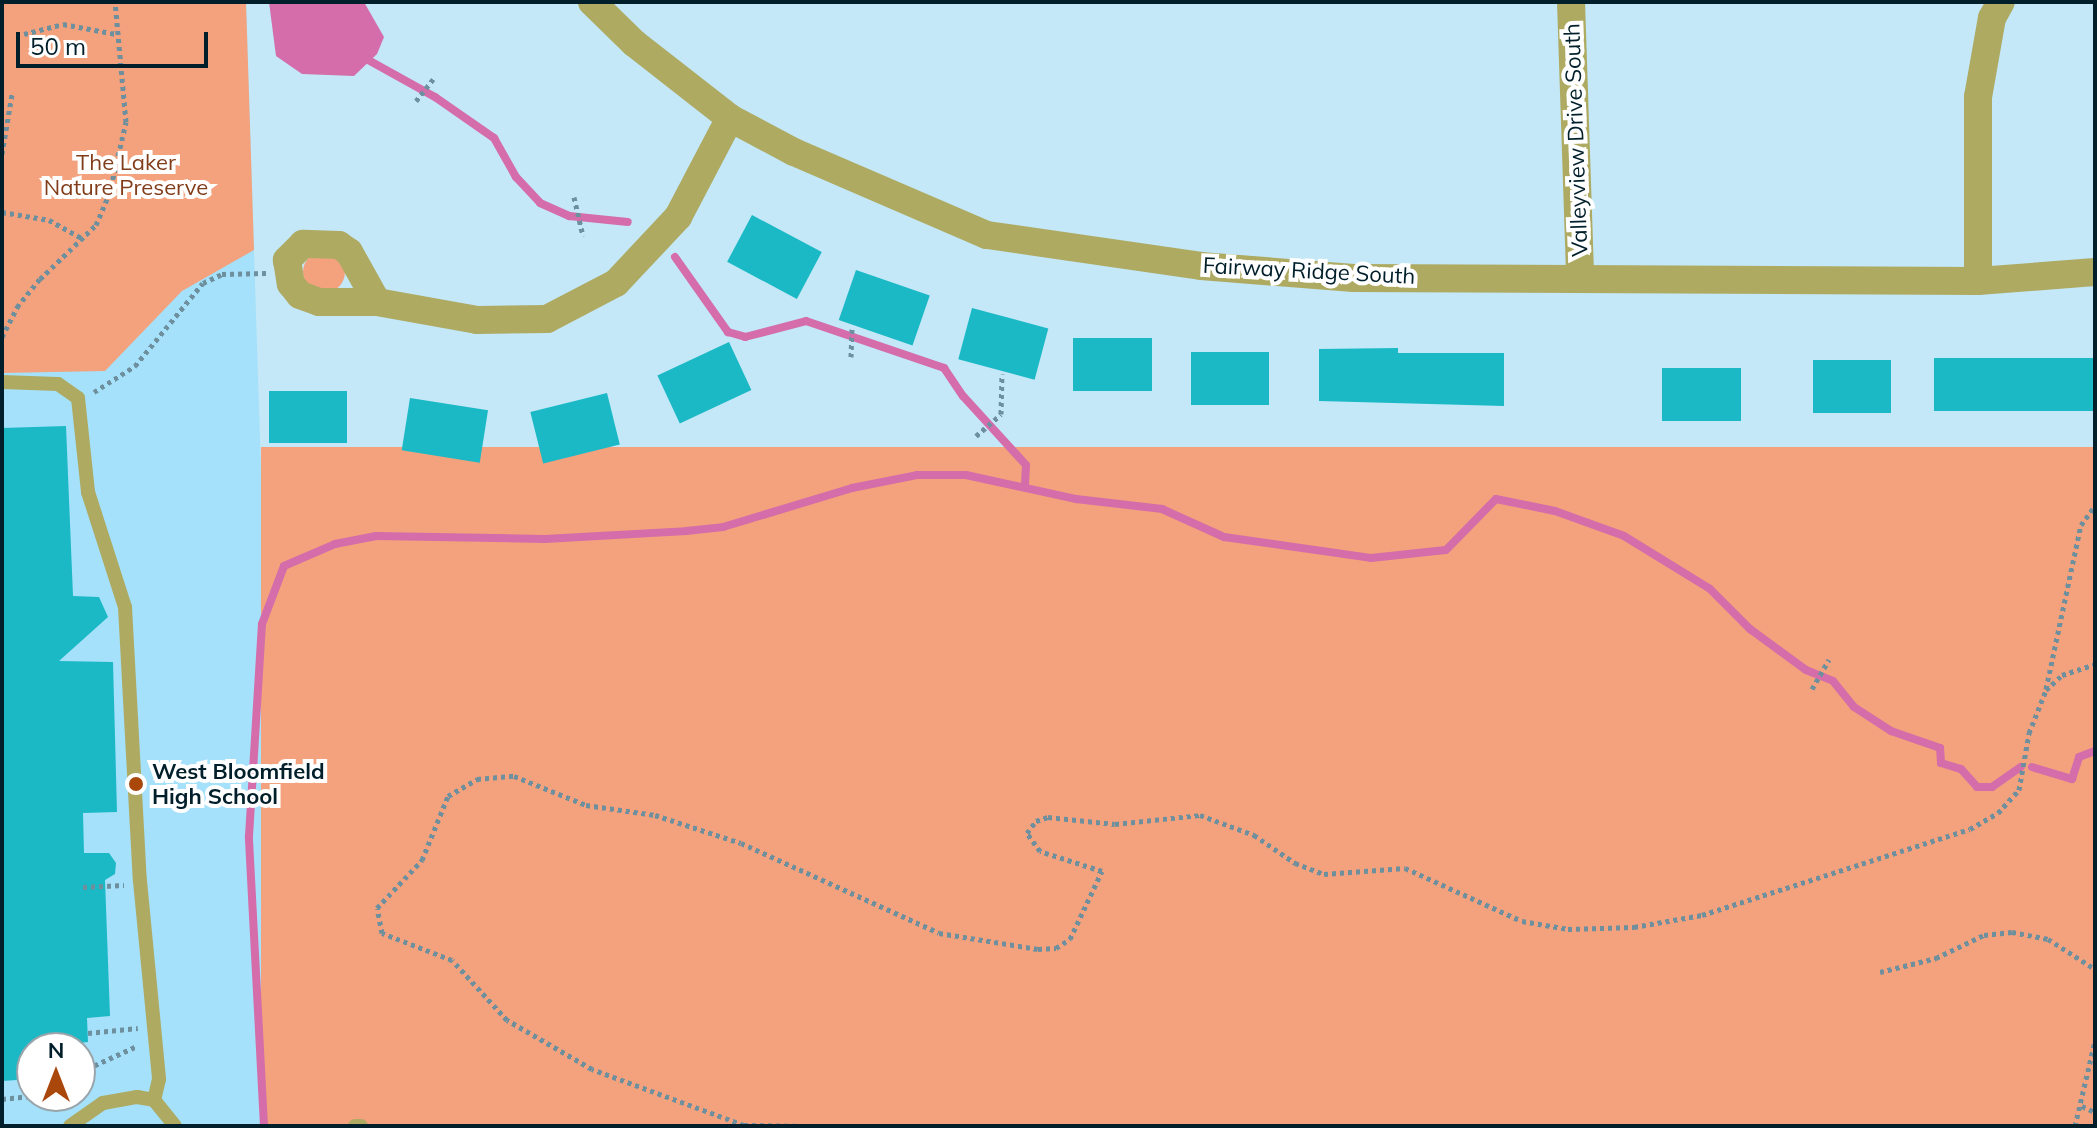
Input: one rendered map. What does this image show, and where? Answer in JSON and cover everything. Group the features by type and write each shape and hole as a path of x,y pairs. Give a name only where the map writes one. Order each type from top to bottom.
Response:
{"street":[{"name":"Fairway Ridge South","path":"592,2 634,43 730,118 794,152 987,235 1201,266 1324,275 1978,281 2095,272"},
{"name":"Valleyview Drive South","path":"1571,2 1580,278"},
{"path":"1978,281 1978,97 1992,18 2001,2"},
{"path":"377,302 349,252 326,241 296,250 287,260 288,276 300,295 319,302 377,302 477,320 547,319 583,304 616,283 678,217 730,118"}],"lane":[{"path":"2,382 58,384 78,398 88,492 125,607 141,885 157,1045 154,1100"},
{"path":"70,1126 103,1103 137,1097 154,1100 175,1126"},
{"path":"355,1126 361,1126"}],"path":[{"path":"2,337 33,289 96,225 109,195 126,122 115,2"},
{"path":"24,34 63,24 116,34"},
{"path":"416,101 433,79"},
{"path":"2,154 12,94"},
{"path":"574,197 583,236"},
{"path":"2,212 49,220 83,239"},
{"path":"78,398 114,384 135,366 203,283 222,274 288,276"},
{"path":"851,357 852,329"},
{"path":"976,436 997,420 1003,407 998,393 1002,374"},
{"path":"804,1126 743,1125 592,1069 507,1020 452,960 382,933 377,908 422,860 448,796 477,779 514,776 586,805 655,815 741,843 939,933 1038,949 1056,948 1070,939 1102,871 1040,851 1027,833 1036,821 1048,817 1115,824 1200,815 1254,835 1314,871 1405,868 1432,876 1459,894 1522,921 1568,929 1623,928 1702,915 1970,829 1998,813 2019,790 2029,733 2046,690 2081,525 2095,506"},
{"path":"1812,689 1829,660"},
{"path":"2046,690 2062,675 2095,664"},
{"path":"83,887 141,885"},
{"path":"1880,972 1936,958 1984,935 2012,932 2048,939 2095,969"},
{"path":"96,1032 155,1028"},
{"path":"2075,1126 2095,1041"},
{"path":"96,1064 130,1047 157,1045"},
{"path":"2082,1106 2095,1112"}],"shaded area":[{"name":"West Bloomfield High School","path":"2,2 246,2 282,1126 2,1126"},
{"path":"269,2 364,2 384,37 377,54 354,76 302,74 276,56"}],"green space":[{"name":"The Laker Nature Preserve","path":"2,2 246,2 254,250 182,291 105,371 2,373"},
{"path":"324,251 339,257 345,272 339,287 324,293 309,287 303,272 309,257"},
{"path":"261,447 2095,447 2095,1126 261,1126"}],"building":[{"path":"752,215 822,252 797,299 727,262"},
{"path":"856,270 930,295 912,346 839,320"},
{"path":"972,308 1048,328 1035,380 958,359"},
{"path":"1073,338 1152,338 1152,391 1073,391"},
{"path":"729,342 751,390 680,423 657,375"},
{"path":"1398,348 1398,353 1504,353 1504,406 1319,401 1319,349"},
{"path":"1191,352 1269,352 1269,405 1191,405"},
{"path":"1934,358 2095,358 2095,411 1934,411"},
{"path":"1813,360 1891,360 1891,413 1813,413"},
{"path":"1662,368 1741,368 1741,421 1662,421"},
{"path":"269,391 347,391 347,443 269,443"},
{"path":"607,393 620,444 543,464 530,412"},
{"path":"410,398 488,410 480,463 402,450"},
{"path":"66,426 73,596 99,597 108,617 59,661 113,662 117,812 83,813 84,853 109,853 116,863 115,874 105,880 110,1016 87,1018 88,1032 16,1032 16,1080 2,1081 2,428"}],"waterway":[{"path":"361,56 435,97 494,138 516,177 540,203 569,216 628,222"},
{"path":"675,257 728,332 745,337 806,321 944,368 963,396 1026,465 1025,486"},
{"path":"264,1126 249,836 262,624 284,566 335,544 376,536 545,539 723,527 852,488 917,475 966,475 1076,499 1162,509 1224,537 1371,558 1446,550 1496,499 1555,511 1624,536 1710,589 1750,629 1806,670 1833,681 1854,707 1891,731 1940,748 1941,763 1961,769 1977,787 1992,787 2021,767"},
{"path":"2032,767 2072,779 2079,757 2095,751"}],"place":[{"name":"West Bloomfield High School","path":"136,784"}]}
